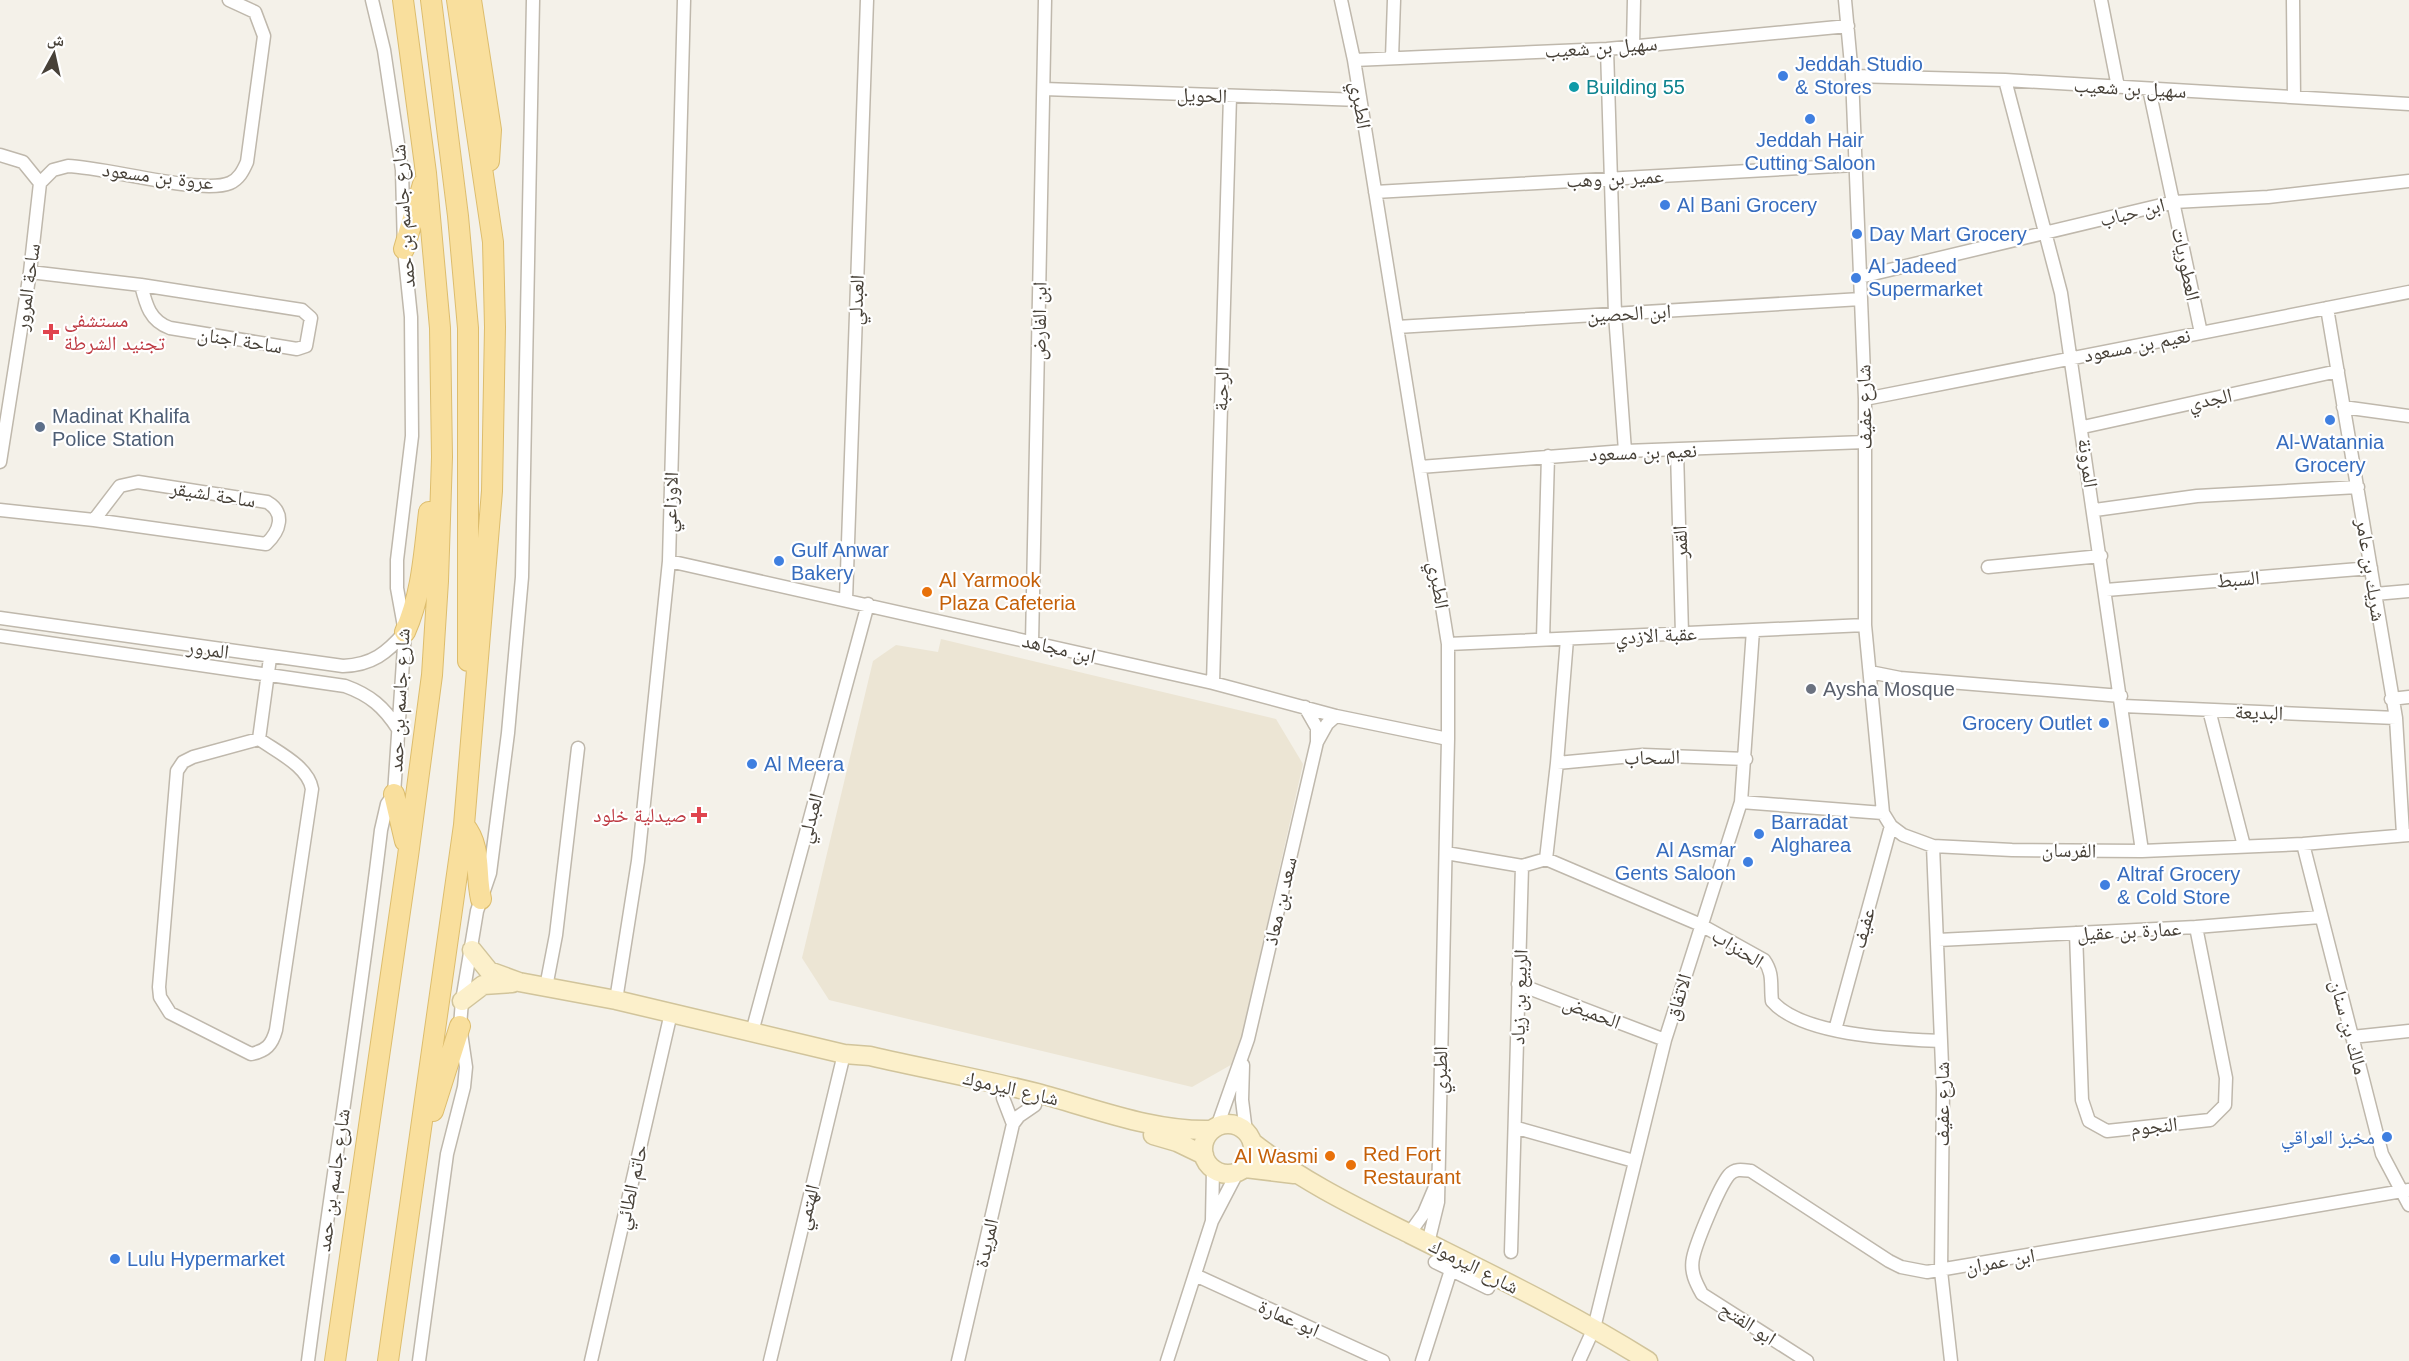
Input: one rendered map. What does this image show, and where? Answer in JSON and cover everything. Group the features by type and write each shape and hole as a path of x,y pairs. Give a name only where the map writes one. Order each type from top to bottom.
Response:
{"main road":[{"name":"شارع جاسم بن حمد","path":"335,1361 432,675 442,457 441,328 426,173 403,0"},
{"path":"430,0 458,216 468,328 467,654 473,721"},
{"path":"388,1361 464,825 493,457 495,327 493,242 457,0"},
{"path":"471,0 491,130 490,156 484,181"},
{"path":"404,249 426,173"},
{"path":"405,632 413,613 421,579 434,481 442,457"},
{"path":"394,794 408,856"},
{"path":"464,825 476,846 476,871 481,899"},
{"path":"421,1128 432,1112 460,1026"}],"street":[{"name":"عروة بن مسعود","path":"40,183 52,170 68,166 205,187 231,182 242,174 248,162 264,36 261,22 255,12 229,0"},
{"name":"شارع جاسم بن حمد","path":"309,1361 332,1178 360,1002 381,830 387,804 394,794 405,632 397,588 397,560 412,436 411,317 404,249 402,170 384,50 372,0"},
{"path":"418,1361 447,1154 464,1087 466,1055 460,1026 462,1001 477,910 490,873 508,732 522,577 533,0"},
{"name":"الاوزاعي","path":"616,1000 638,861 669,561 684,0"},
{"name":"العبدلي","path":"846,600 867,0"},
{"name":"ابن الفارض","path":"1032,643 1045,0"},
{"name":"الطبري","path":"1341,0 1354,60 1448,644 1449,739 1436,1214 1428,1243"},
{"path":"1392,58 1394,0"},
{"path":"1633,46 1634,0"},
{"name":"شارع عفيف","path":"1845,0 1852,76 1865,399 1865,625 1883,813"},
{"path":"2101,0 2118,87"},
{"path":"2293,0 2294,97"},
{"name":"سهيل بن شعيب","path":"1354,60 1607,49 1848,26"},
{"path":"1607,49 1616,314 1625,451"},
{"name":"سهيل بن شعيب","path":"1852,76 2005,80 2409,104"},
{"name":"المرونة","path":"2005,80 2061,293 2073,358 2142,851"},
{"name":"الحويل","path":"1044,89 1360,100"},
{"name":"العطوريات","path":"2150,89 2201,333"},
{"name":"الرحبة","path":"1213,683 1230,96"},
{"path":"0,155 23,162 40,183"},
{"name":"عمير بن وهب","path":"1375,192 1855,165"},
{"name":"ابن حباب","path":"1860,277 2174,202 2268,197 2409,181"},
{"name":"ساحة المرور","path":"0,462 30,272 40,183"},
{"name":"ساحة اجنان","path":"30,272 141,285 306,312 311,318 308,341 306,346 297,349 161,325 151,314 141,285"},
{"name":"نعيم بن مسعود","path":"1865,399 2409,292"},
{"name":"ابن الحصين","path":"1397,327 1861,299"},
{"name":"شريك بن عامر","path":"2327,308 2396,718 2406,835"},
{"name":"الجدي","path":"2083,427 2338,371"},
{"path":"2343,407 2409,416"},
{"name":"نعيم بن مسعود","path":"1420,467 1625,451 1677,451 1865,442"},
{"name":"القمر","path":"1677,451 1682,634"},
{"path":"1543,640 1548,456"},
{"name":"ساحة لشيقر","path":"0,510 94,520 266,544 279,526 279,515 275,507 267,502 138,482 120,486 94,520"},
{"path":"2095,510 2197,496 2358,487"},
{"path":"1988,567 2101,556"},
{"name":"ابن مجاهد","path":"669,561 1213,683 1336,716 1449,739"},
{"name":"السبط","path":"2106,590 2371,567"},
{"path":"2376,594 2409,591"},
{"name":"العبدلي","path":"752,1032 868,604"},
{"name":"المرور","path":"0,618 270,658 343,666 358,665 380,657 405,632"},
{"name":"عقبة الازدي","path":"1448,644 1865,625"},
{"name":"الاتفاق","path":"1579,1361 1594,1328 1665,1040 1741,802 1746,759 1753,630"},
{"path":"106,651 108,634"},
{"name":"المرور","path":"0,636 334,684 360,692 384,709 398,729"},
{"path":"1446,853 1522,866 1546,859 1557,763 1567,639"},
{"path":"259,739 270,658"},
{"name":"البديعة","path":"1870,672 1900,678 2209,710 2396,718"},
{"path":"2391,699 2409,697"},
{"name":"سعد بن معاذ","path":"1215,1128 1242,1059 1317,742 1317,728 1305,707"},
{"path":"2209,710 2244,846"},
{"name":"سعد بن معاذ","path":"1317,742 1327,724 1336,716"},
{"path":"259,739 304,771 310,778 312,789 276,1030 272,1042 263,1052 251,1054 170,1012 164,1005 159,987 177,771 183,762 193,757 259,739"},
{"path":"546,987 556,935 578,748"},
{"name":"السحاب","path":"1557,763 1643,755 1746,759"},
{"path":"1741,802 1883,813"},
{"name":"الفرسان","path":"1883,813 1892,826 1903,835 1933,846 2142,851 2303,844 2406,835"},
{"name":"عفيف","path":"1835,1030 1892,826"},
{"name":"مالك بن سنان","path":"2303,844 2382,1154 2405,1191 2409,1205"},
{"name":"شارع عفيف","path":"1933,846 1943,1090 1941,1271 1951,1361"},
{"name":"الحنزاب","path":"1546,859 1701,925 1764,960 1770,969 1772,979 1772,1001 1778,1009 1801,1020 1835,1030 1870,1036 1941,1041"},
{"name":"الربيع بن زياد","path":"1511,1252 1517,1128 1522,866"},
{"name":"عمارة بن عقيل","path":"1938,940 2196,927 2320,917"},
{"name":"النجوم","path":"2076,933 2082,1100 2089,1121 2107,1131 2210,1120 2224,1105 2226,1078 2196,927"},
{"path":"471,950 489,971 519,982"},
{"path":"462,1001 483,985 519,982"},
{"name":"شارع اليرموك","path":"519,982 616,1000 844,1054 877,1067 1166,1138 1208,1162"},
{"name":"الحميض","path":"1518,984 1665,1040"},
{"name":"حاتم الطائي","path":"591,1361 671,1013"},
{"path":"2352,1037 2409,1031"},
{"name":"شارع اليرموك","path":"844,1054 870,1056 1034,1093 1151,1124 1184,1130 1215,1128"},
{"name":"الهتمي","path":"770,1361 844,1054"},
{"name":"سعد بن معاذ","path":"1242,1059 1242,1100 1249,1137"},
{"path":"1003,1098 1013,1124"},
{"path":"1013,1124 1019,1116 1035,1105"},
{"name":"المريدة","path":"958,1361 1013,1124"},
{"path":"1167,1361 1212,1221 1241,1170 1252,1156 1249,1137 1233,1125 1215,1128 1204,1143 1208,1162 1212,1221"},
{"path":"1517,1128 1634,1161"},
{"name":"شارع اليرموك","path":"1249,1137 1298,1174 1594,1328 1648,1361"},
{"path":"1208,1162 1226,1174 1241,1170"},
{"name":"ابن عمران","path":"1694,1279 1693,1259 1710,1214 1729,1175 1738,1169 1751,1171 1889,1261 1914,1271 1941,1271 2405,1191"},
{"name":"شارع اليرموك","path":"1241,1170 1298,1174"},
{"name":"الطبري","path":"1409,1233 1426,1207 1437,1178"},
{"path":"1435,1262 1488,1288"},
{"path":"1422,1361 1451,1270"},
{"name":"ابو عمارة","path":"1195,1275 1383,1361"},
{"name":"ابو الفتح","path":"1694,1279 1702,1294 1807,1361"}],"shaded area":[{"path":"941,639 1276,719 1303,764 1236,1062 1192,1087 829,1000 802,958 873,661 896,645 938,652"}],"place":[{"name":"Jeddah Studio & Stores","path":"1783,76"},
{"name":"Building 55","path":"1574,87"},
{"name":"Jeddah Hair Cutting Saloon","path":"1810,119"},
{"name":"Al Bani Grocery","path":"1665,205"},
{"name":"Day Mart Grocery","path":"1857,234"},
{"name":"Al Jadeed Supermarket","path":"1856,278"},
{"name":"مستشفى تجنيد الشرطة","path":"51,332"},
{"name":"Al-Watannia Grocery","path":"2330,420"},
{"name":"Madinat Khalifa Police Station","path":"40,427"},
{"name":"Gulf Anwar Bakery","path":"779,561"},
{"name":"Al Yarmook Plaza Cafeteria","path":"927,592"},
{"name":"Aysha Mosque","path":"1811,689"},
{"name":"Grocery Outlet","path":"2104,723"},
{"name":"Al Meera","path":"752,764"},
{"name":"صيدلية خلود","path":"699,815"},
{"name":"Barradat Algharea","path":"1759,834"},
{"name":"Al Asmar Gents Saloon","path":"1748,862"},
{"name":"Altraf Grocery & Cold Store","path":"2105,885"},
{"name":"مخبز العراقي","path":"2387,1137"},
{"name":"Al Wasmi","path":"1330,1156"},
{"name":"Red Fort Restaurant","path":"1351,1165"},
{"name":"Lulu Hypermarket","path":"115,1259"}]}
